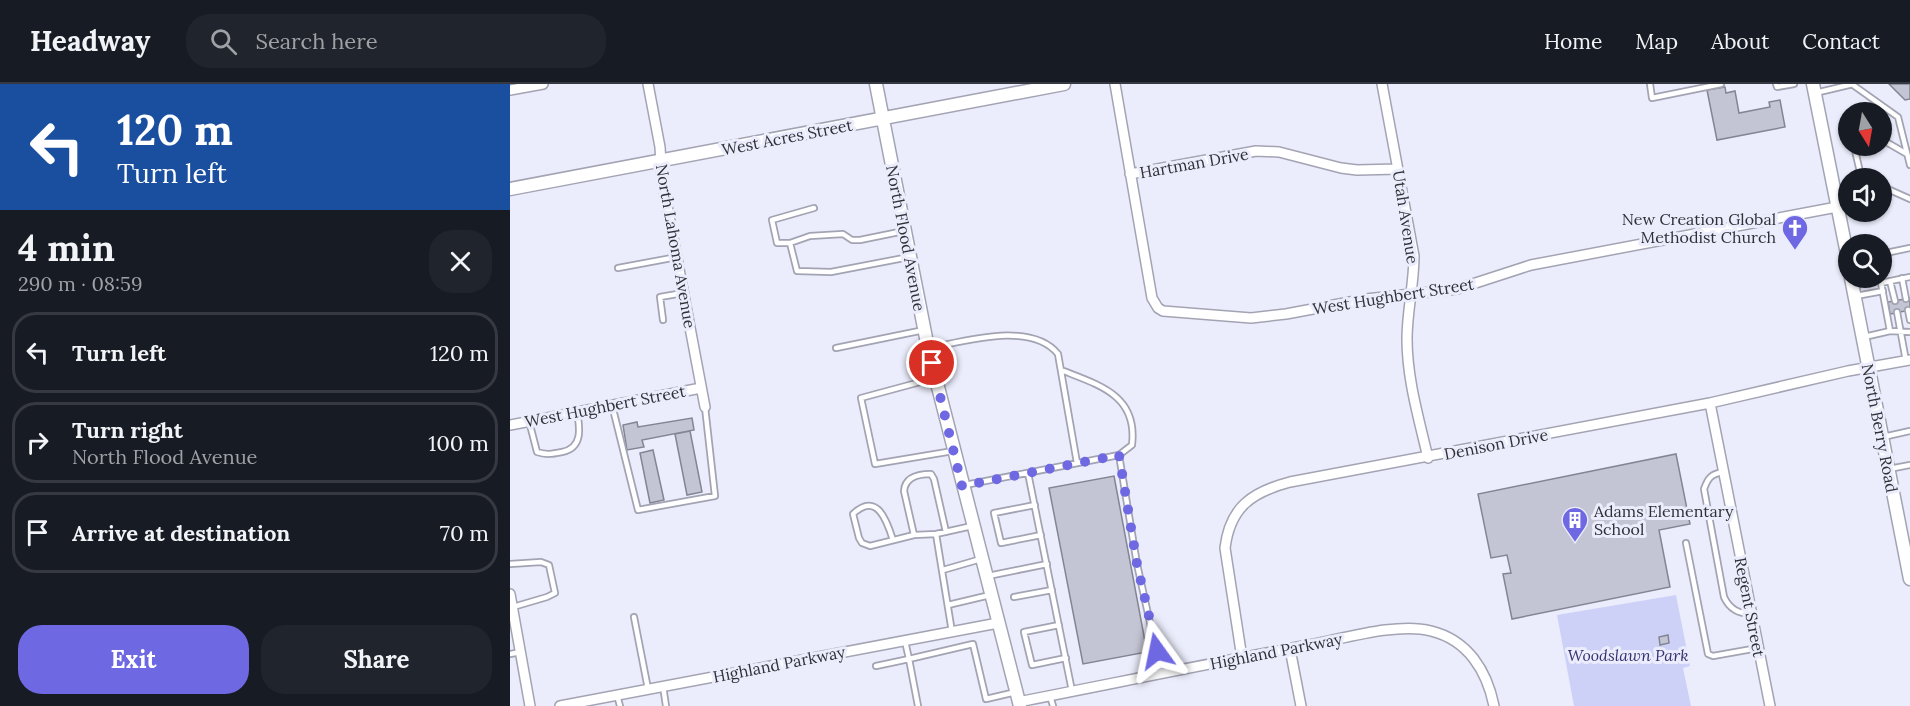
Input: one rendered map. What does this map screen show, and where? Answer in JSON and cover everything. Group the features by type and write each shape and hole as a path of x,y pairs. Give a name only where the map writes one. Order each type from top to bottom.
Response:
{"street":[{"path":"510,90 543,84"},
{"name":"North Lahoma Avenue","path":"648,84 662,179 705,407"},
{"name":"North Flood Avenue","path":"876,84 928,348 1018,700"},
{"name":"West Acres Street","path":"510,189 1064,84"},
{"path":"1114,84 1130,174"},
{"name":"Utah Avenue","path":"1382,84 1414,256 1407,316 1408,356 1415,404 1428,458"},
{"path":"1814,88 1838,207"},
{"name":"Hartman Drive","path":"1130,174 1256,151 1279,152 1341,168 1358,170 1398,168"},
{"name":"West Hughbert Street","path":"1130,174 1152,298 1158,308 1171,313 1251,318 1366,299 1457,290 1542,262 1838,207"},
{"name":"North Berry Road","path":"1853,288 1910,579"},
{"name":"Denison Drive","path":"1242,658 1225,548 1226,534 1231,522 1245,503 1263,490 1274,486 1710,403 1908,360"},
{"name":"West Hughbert Street","path":"510,425 701,388"},
{"name":"Regent Street","path":"1710,403 1770,706"},
{"path":"510,594 530,706"},
{"name":"Highland Parkway","path":"560,706 998,623"},
{"name":"Highland Parkway","path":"1018,700 1072,692 1402,628 1432,631 1454,641 1471,655 1487,680 1494,706"},
{"path":"1290,649 1300,706"}],"lane":[{"path":"1650,84 1652,98 1721,84"},
{"path":"1776,84 1777,87 1794,84"},
{"path":"1814,88 1853,84 1898,117 1910,165"},
{"path":"1892,145 1908,154"},
{"path":"1892,191 1910,199"},
{"path":"814,208 772,220 777,243 790,243 810,236 843,234 852,240 904,231"},
{"path":"790,243 797,271 831,272 909,257"},
{"path":"1892,252 1910,248"},
{"path":"618,268 676,257"},
{"path":"1892,280 1910,277"},
{"path":"1902,278 1906,299"},
{"path":"1882,288 1890,331"},
{"path":"1891,288 1894,301"},
{"path":"1855,296 1883,291"},
{"path":"663,320 660,297 683,293"},
{"path":"1908,310 1910,320"},
{"path":"1897,312 1908,360"},
{"path":"836,348 924,330"},
{"path":"1862,337 1890,331 1910,332"},
{"path":"928,348 982,338 1031,337 1050,345 1058,354 1077,464"},
{"path":"962,486 1119,455 1132,445 1134,430 1128,410 1117,396 1060,370"},
{"path":"935,378 861,398 875,464 953,451"},
{"path":"612,405 638,510 715,496 705,407"},
{"path":"529,421 537,452 546,455 569,450 577,442 580,430 578,412"},
{"path":"1882,437 1910,431"},
{"path":"1119,455 1137,564 1161,673"},
{"path":"1889,469 1910,465"},
{"path":"1723,471 1708,478 1704,489 1724,597 1727,604 1740,613 1751,613"},
{"path":"1028,473 1072,692"},
{"path":"914,535 904,484 910,478 923,474 931,474 934,479 946,532"},
{"path":"893,540 886,518 878,509 869,506 858,509 853,514 856,530 862,543 870,546 914,535 936,534 972,526"},
{"path":"1035,506 994,513 1001,543 1041,535"},
{"path":"936,534 952,632"},
{"path":"1686,543 1708,654 1713,656 1758,648"},
{"path":"943,570 981,559"},
{"path":"510,564 541,562 549,565 555,593 513,607"},
{"path":"986,577 1047,564"},
{"path":"1014,597 1052,590"},
{"path":"948,605 991,595"},
{"path":"634,617 648,689"},
{"path":"1059,625 1024,632 1032,665 1066,658"},
{"path":"905,640 918,706"},
{"path":"876,666 973,644 986,699 1018,700"},
{"path":"510,654 520,652"},
{"path":"663,686 666,706"},
{"path":"617,695 620,706"},
{"path":"1050,696 1053,706"}],"green space":[{"name":"Woodslawn Park","path":"1676,595 1690,666 1683,668 1691,706 1574,706 1557,615"}],"building":[{"path":"1889,84 1910,84 1910,99 1905,100"},
{"path":"1725,87 1726,93 1735,91 1739,113 1770,107 1769,102 1780,100 1785,127 1717,140 1707,90"},
{"path":"1910,298 1910,310 1890,314 1888,302"},
{"path":"692,418 694,430 642,440 644,447 627,450 623,425 637,422 638,427"},
{"path":"690,431 702,492 687,495 675,434"},
{"path":"653,450 664,500 650,503 640,453"},
{"name":"Adams Elementary School","path":"1676,454 1690,524 1659,530 1670,587 1512,619 1503,574 1511,573 1507,555 1491,558 1478,494"},
{"path":"1114,476 1147,652 1083,664 1049,488"},
{"path":"1668,635 1669,643 1660,645 1659,637"}],"place":[{"name":"New Creation Global Methodist Church","path":"1795,251"},
{"name":"Adams Elementary School","path":"1575,543"}],"route":[{"path":"932,363 962,486 1119,455 1137,564 1157,651"}]}
